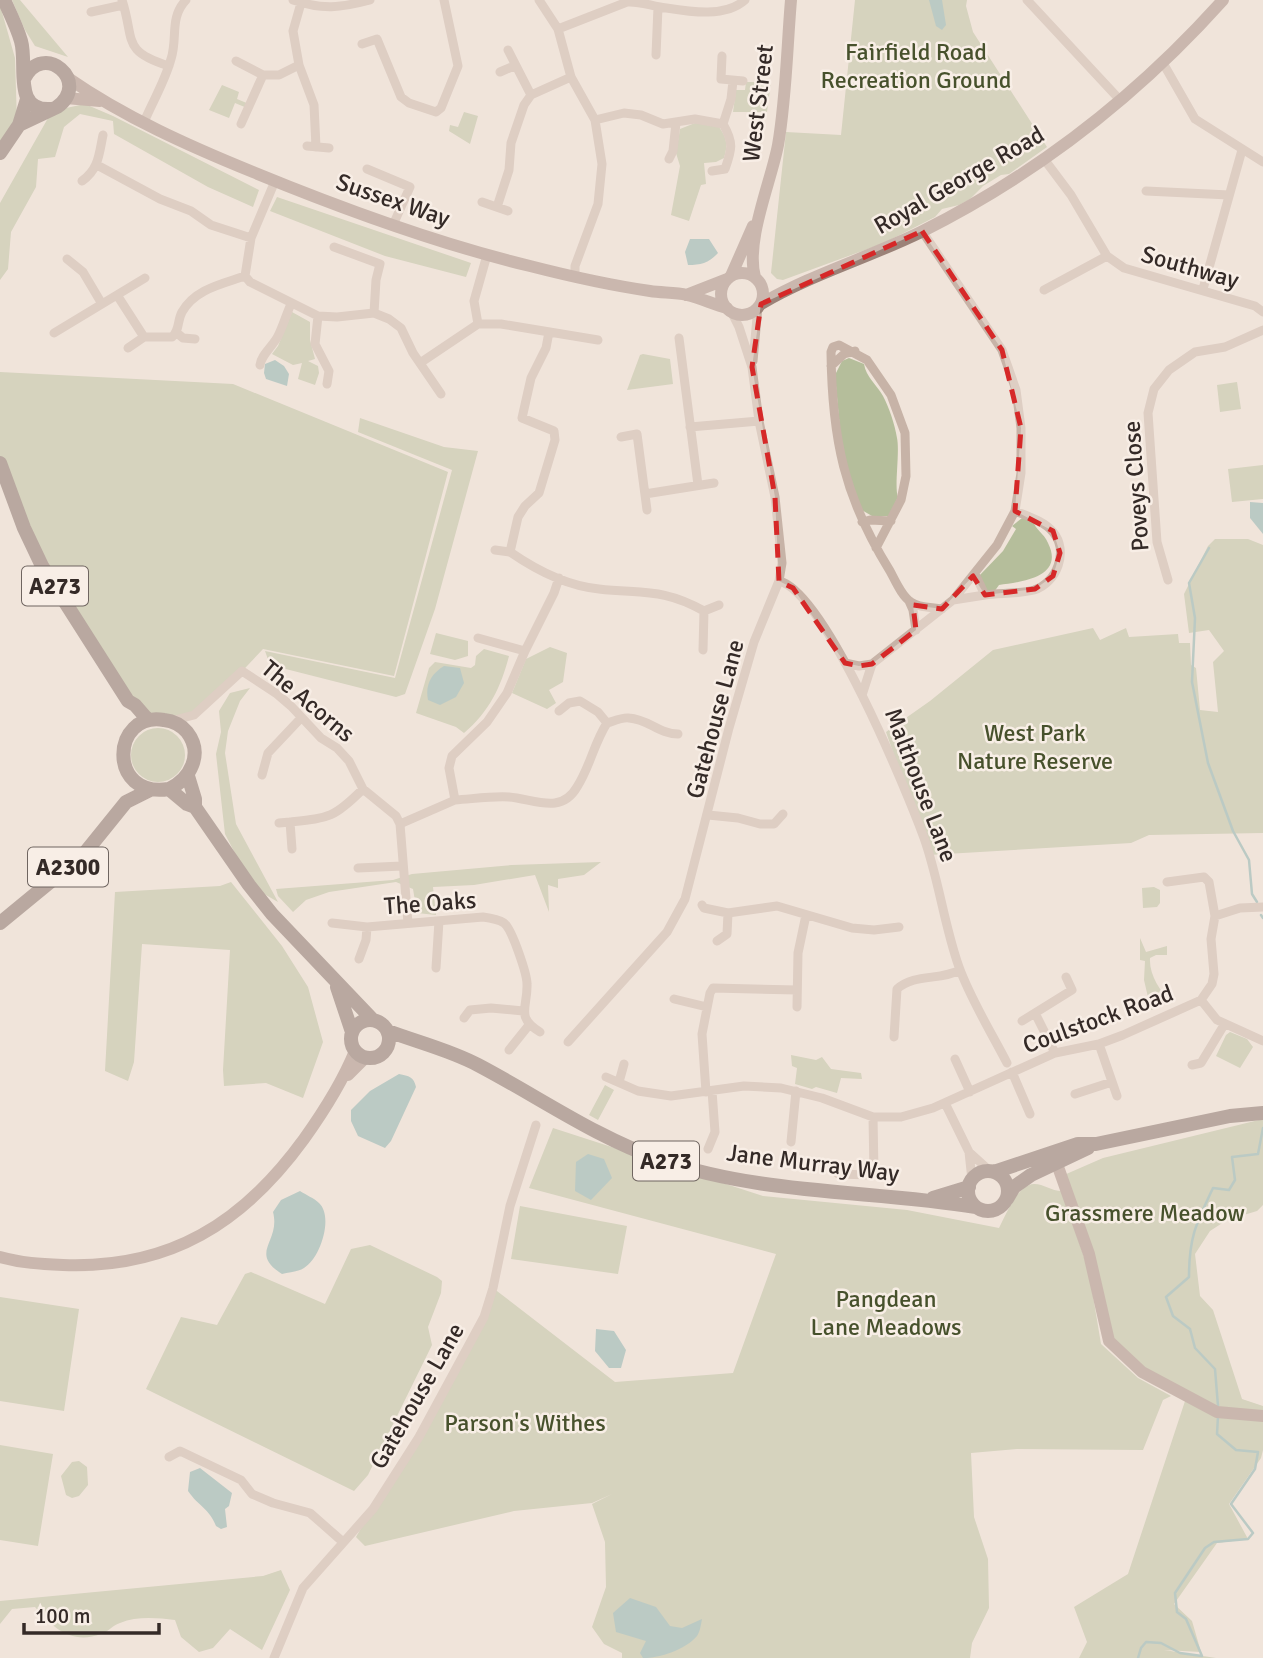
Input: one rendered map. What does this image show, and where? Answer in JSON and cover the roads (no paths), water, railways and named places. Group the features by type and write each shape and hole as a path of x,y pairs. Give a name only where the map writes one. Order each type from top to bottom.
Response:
{"main road":[{"path":"4,0 21,42 23,86 27,99 38,108 51,109"},
{"path":"19,125 51,109 66,98 69,92 68,78 59,66 44,63 21,42"},
{"path":"24,79 32,68 44,63"},
{"path":"0,153 19,125 27,99"},
{"name":"A273","path":"0,463 24,528 42,566 128,701 148,720"},
{"name":"A273","path":"128,701 126,710 133,729"},
{"path":"148,720 171,721 181,726 190,737 195,757 188,776 169,789 150,790 134,781 124,762 123,748 133,729 148,720"},
{"path":"126,802 128,774"},
{"path":"188,776 195,807"},
{"path":"169,789 195,807 264,904 335,982 373,1020 388,1031 390,1038 387,1050 377,1058 360,1054 351,1039 352,1032 335,982"},
{"name":"A2300","path":"0,923 84,854 126,802 150,790"},
{"path":"352,1032 360,1022 373,1020"},
{"name":"Jane Murray Way","path":"388,1031 475,1064 614,1142 661,1160 744,1182 834,1193 928,1199"},
{"name":"Jane Murray Way","path":"387,1050 427,1045"},
{"path":"1096,1144 1014,1186 1003,1205 992,1211 976,1207 969,1198 970,1183 979,1173 992,1172 1078,1144 1096,1144 1230,1116 1263,1113"},
{"path":"992,1172 1006,1182 1007,1199"},
{"name":"A273","path":"928,1199 970,1183"},
{"name":"A273","path":"928,1199 976,1207"}],"street":[{"path":"144,122 173,55 175,16 186,0"},
{"path":"329,148 311,146 314,104 299,65 293,31 297,1 340,8 370,0"},
{"path":"362,44 377,39 401,97 409,103 436,112 442,108 458,66 444,0"},
{"path":"539,0 558,29 571,77 594,120 602,164 598,204 575,266 575,277"},
{"name":"West Street","path":"758,281 753,255 778,143 792,0"},
{"path":"1027,0 1121,100"},
{"name":"Royal George Road","path":"760,305 792,286 922,231 1044,159 1121,100 1163,63 1223,0"},
{"path":"558,29 620,3 638,1 658,7 729,11 750,1"},
{"path":"91,12 123,2 130,40 135,49 145,57 169,66"},
{"path":"656,55 658,7"},
{"path":"508,50 531,95"},
{"path":"712,171 725,169 730,155 731,139 723,124 738,81 721,79 722,57"},
{"path":"236,61 263,75 279,75 299,65"},
{"path":"1163,63 1195,119 1263,162"},
{"path":"500,72 514,66"},
{"path":"240,124 263,75"},
{"path":"497,206 509,170 511,143 524,105 531,95 571,77"},
{"name":"Sussex Way","path":"68,78 101,101 210,154 339,207 487,255 575,277 651,292 686,295 729,309"},
{"name":"Sussex Way","path":"66,98 101,101"},
{"path":"594,120 624,113 641,115 663,124 695,119 723,124"},
{"path":"669,159 673,151 676,123"},
{"path":"82,181 93,174 103,135"},
{"path":"1203,289 1242,150"},
{"path":"1044,159 1070,195 1107,256 1044,290"},
{"path":"97,165 160,199 191,211 211,225 251,238"},
{"path":"367,169 410,187 393,225"},
{"path":"275,181 251,238 245,276 250,282 318,316 374,313 389,319 401,328 441,394"},
{"path":"1146,191 1229,195"},
{"path":"482,202 508,211"},
{"name":"West Street","path":"729,278 761,210"},
{"path":"845,663 859,666 872,664 953,600 998,545 1015,511 1021,473 1021,428 1016,390 1002,350 922,231"},
{"path":"334,247 380,264 374,313"},
{"path":"478,324 474,301 487,255"},
{"name":"Southway","path":"1107,256 1124,268 1203,289 1255,306 1263,312"},
{"path":"67,259 83,272 103,304"},
{"path":"743,273 758,281 763,294 760,305 745,314 729,309 722,294 729,278 743,273"},
{"path":"128,348 144,337 172,337 177,333 181,313 199,293 245,276"},
{"path":"54,333 145,278"},
{"name":"Sussex Way","path":"686,295 729,278"},
{"name":"Royal George Road","path":"758,281 769,288 792,286"},
{"path":"117,295 144,337"},
{"path":"260,365 261,359 277,338 291,304"},
{"name":"Gatehouse Lane","path":"752,367 760,305"},
{"name":"Gatehouse Lane","path":"568,1042 667,932 685,899 754,642 779,581 781,558 776,507 759,421 752,367 739,327 729,309"},
{"path":"318,316 315,344 328,371 327,384"},
{"path":"420,363 478,324 501,324 598,340"},
{"name":"Poveys Close","path":"1168,580 1157,542 1149,413 1154,389 1169,370 1195,352 1225,347 1263,330"},
{"path":"522,418 531,378 546,348 549,332"},
{"path":"177,333 183,338 195,339"},
{"path":"679,338 698,485"},
{"path":"876,548 901,500 906,476 905,433 891,395 867,360 855,351 844,354 831,366 840,457 862,522 876,548 914,610 916,631"},
{"path":"510,552 518,517 538,493 555,440 554,431 522,418 511,417"},
{"path":"690,427 759,421"},
{"path":"621,437 638,434 647,510"},
{"path":"645,494 713,483"},
{"path":"953,600 1035,589 1053,576 1059,564 1060,553 1053,531 1039,521 1015,511"},
{"path":"862,522 891,521"},
{"path":"495,550 510,552 537,570 596,589 657,593 682,598 704,611"},
{"path":"975,574 985,595"},
{"path":"455,800 449,768 452,756 487,722 507,693 559,578"},
{"name":"Malthouse Lane","path":"779,581 793,588 824,628 878,724 924,838 960,970 1007,1063"},
{"path":"909,601 920,606 942,608"},
{"path":"704,611 719,605"},
{"path":"703,650 704,611"},
{"path":"478,638 525,651"},
{"path":"862,695 872,664"},
{"name":"The Acorns","path":"194,715 242,671 277,694 321,738 337,748 349,761 363,789 396,816 400,824"},
{"path":"559,711 569,703 580,701 598,712 607,723"},
{"path":"171,721 194,715 190,737"},
{"path":"408,923 400,824 455,800 509,797 548,805 563,802 579,785 607,723 627,717 641,720 666,734 678,734"},
{"path":"262,775 268,753 301,718"},
{"path":"279,823 328,818 343,809 363,789"},
{"path":"708,815 774,824 783,814"},
{"path":"290,822 292,849"},
{"path":"358,868 402,866"},
{"name":"Coulstock Road","path":"606,1077 652,1094 671,1096 757,1086 796,1091 873,1117 901,1117 945,1103 1055,1053 1099,1044 1124,1035 1201,1000 1212,984 1214,974 1211,939 1215,916 1209,882 1204,877 1196,876 1167,882"},
{"path":"702,905 704,908 728,913 778,906 862,930 899,927"},
{"path":"1215,916 1240,908 1263,907"},
{"path":"716,941 727,934 728,913"},
{"path":"797,1007 800,941 806,915"},
{"name":"The Oaks","path":"332,923 367,927 483,917 507,925 527,983 523,1011 529,1026"},
{"path":"436,968 439,921"},
{"path":"359,959 366,940 367,927"},
{"path":"894,1037 897,989 911,981 951,975 960,970"},
{"path":"1022,1021 1072,990 1066,977"},
{"path":"708,1149 715,1132 702,1034 713,988 797,990"},
{"path":"674,999 707,1007"},
{"path":"1201,1000 1224,1025 1263,1041"},
{"path":"464,1018 470,1010 491,1008 523,1011"},
{"path":"1035,1013 1055,1053"},
{"path":"1192,1065 1201,1063 1224,1025"},
{"path":"509,1050 529,1026 540,1032"},
{"path":"1099,1044 1117,1096"},
{"path":"0,1257 25,1264 84,1266 151,1256 196,1238 229,1219 284,1167 360,1054"},
{"path":"955,1059 970,1092"},
{"path":"619,1082 624,1064"},
{"path":"1012,1072 1030,1114"},
{"path":"1076,1094 1112,1082"},
{"path":"792,1142 796,1091"},
{"path":"945,1103 969,1152 992,1172"},
{"path":"838,1174 870,1175 874,1172 873,1117"},
{"name":"Gatehouse Lane","path":"274,1658 303,1588 373,1509 419,1437 484,1317 493,1288 510,1206 536,1125"},
{"path":"969,1152 970,1183"},
{"path":"1057,1164 1089,1254 1109,1341 1142,1373 1209,1408 1226,1413 1263,1416"},
{"path":"169,1457 180,1451 202,1460 241,1480 252,1494 272,1503 310,1513 343,1542"}],"water":[{"path":"929,0 942,0 946,25 942,30 936,26"},
{"path":"690,239 709,239 718,253 705,263 688,265 685,252"},
{"path":"275,360 284,366 289,374 287,386 266,379 265,364"},
{"path":"1250,502 1263,503 1263,534 1250,518"},
{"path":"444,666 460,668 464,683 456,697 440,705 428,700 427,689 432,676"},
{"path":"399,1074 414,1081 416,1087 391,1141 385,1148 358,1136 351,1121 351,1110 370,1091"},
{"path":"588,1154 604,1159 612,1178 591,1200 575,1191 576,1162"},
{"path":"300,1191 317,1201 323,1209 323,1237 310,1263 299,1270 282,1274 272,1266 266,1253 273,1232 273,1212 281,1200"},
{"path":"596,1329 614,1331 626,1350 621,1368 609,1368 595,1351"},
{"path":"200,1468 232,1493 229,1506 225,1509 227,1527 221,1529 216,1526 210,1515 188,1491 190,1472"},
{"path":"630,1598 656,1607 670,1626 682,1628 702,1619 698,1634 692,1641 672,1652 643,1658 640,1653 646,1641 616,1632 613,1613"}],"waterway":[{"path":"1209,548 1189,583 1195,618 1192,682 1208,763 1233,831 1249,860 1252,894 1257,902"},
{"path":"1218,1406 1215,1369 1195,1348 1190,1329 1173,1316 1166,1297 1189,1277 1190,1251 1195,1231 1213,1188 1229,1190 1235,1180 1232,1157 1258,1154 1263,1128"},
{"path":"1138,1658 1146,1642 1161,1643 1180,1653 1202,1656 1186,1619 1177,1612 1175,1593 1205,1548 1214,1542 1248,1539 1253,1533 1231,1504 1255,1469 1258,1452 1236,1450 1217,1434 1218,1416"}],"park label":[{"name":"Fairfield Road Recreation Ground","path":"916,66"},
{"name":"West Park Nature Reserve","path":"1035,747"},
{"name":"Grassmere Meadow","path":"1145,1213"},
{"name":"Pangdean Lane Meadows","path":"886,1313"},
{"name":"Parson's Withes","path":"525,1423"}]}
